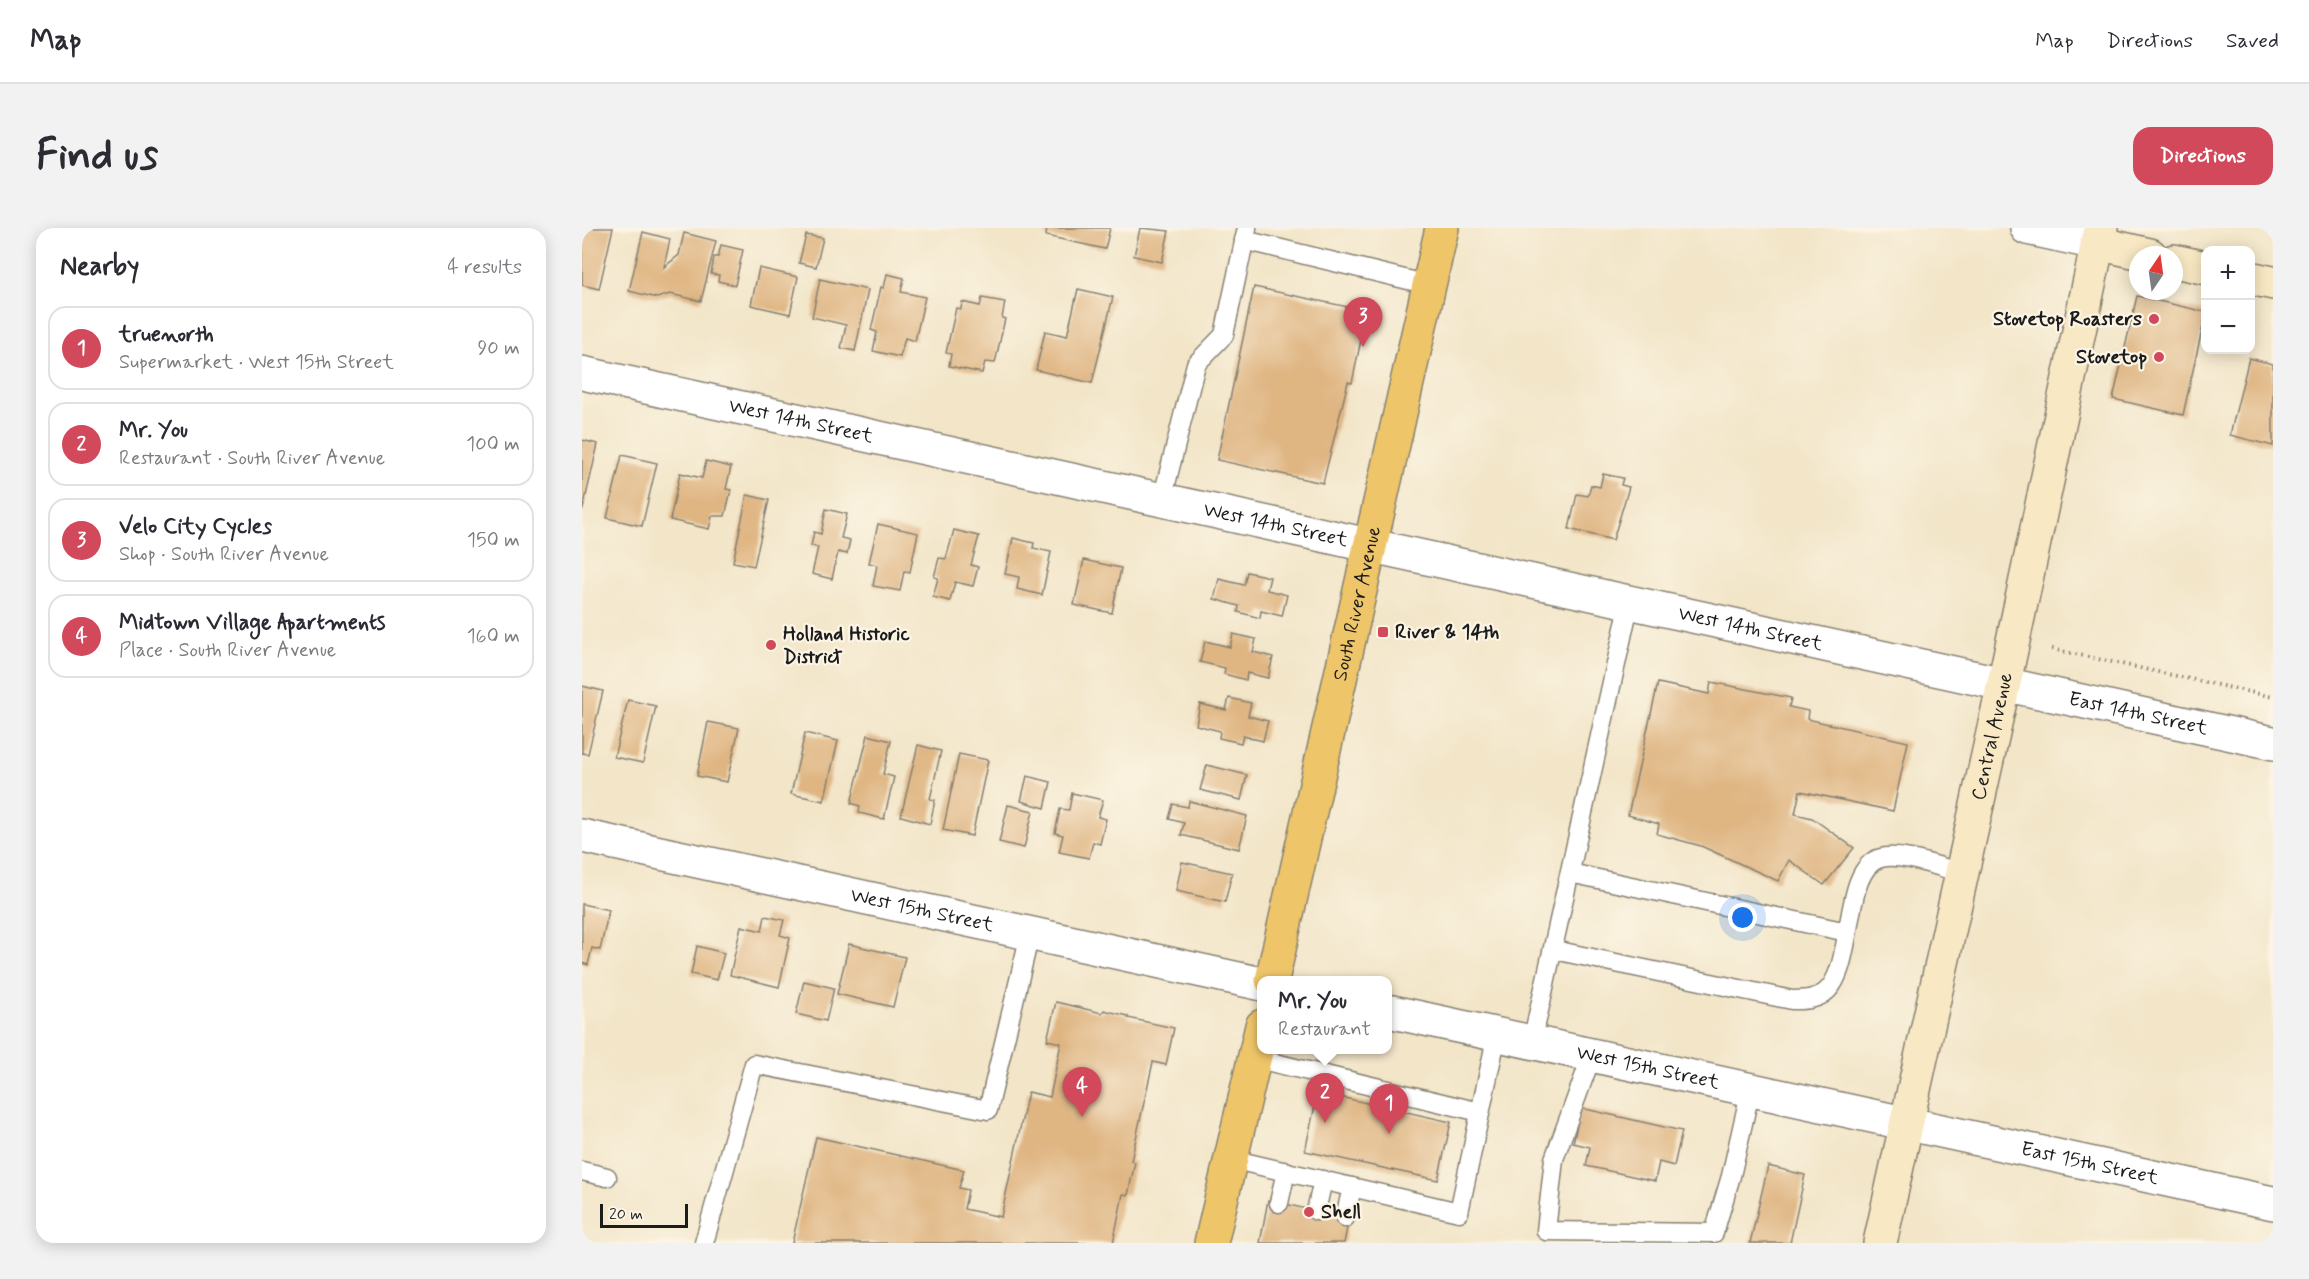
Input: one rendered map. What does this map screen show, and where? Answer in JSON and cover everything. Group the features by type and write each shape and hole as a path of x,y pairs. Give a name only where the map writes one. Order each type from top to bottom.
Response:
{"main road":[{"name":"South River Avenue","path":"1273,976 1442,228"},
{"path":"1211,1243 1257,1046"}],"street":[{"path":"2027,228 2099,236 2129,247"},
{"name":"Central Avenue","path":"1880,1243 2004,683 2099,236"},
{"path":"2183,263 2201,267"},
{"path":"2255,279 2273,283"},
{"name":"West 14th Street","path":"582,373 2004,683"},
{"name":"East 14th Street","path":"2004,683 2273,743"},
{"name":"West 15th Street","path":"582,836 1257,983"},
{"name":"West 15th Street","path":"1392,1012 1908,1122"},
{"name":"East 15th Street","path":"1908,1122 2273,1203"}],"lane":[{"path":"1162,500 1196,364 1224,335 1245,234 1429,285"},
{"path":"1532,1042 1630,602"},
{"path":"1554,950 1792,1000 1810,999 1824,993 1833,983 1861,878 1869,865 1880,858 1892,857 1962,873"},
{"path":"1570,873 1847,932"},
{"path":"704,1243 754,1064 988,1110 1030,934"},
{"path":"1231,1159 1459,1212 1497,1034"},
{"path":"1592,1055 1554,1159 1546,1231 1714,1233 1731,1176 1751,1088"},
{"path":"1254,1058 1480,1112"},
{"path":"1279,1203 1286,1171"},
{"path":"582,1172 607,1177"},
{"path":"1316,1211 1323,1180"},
{"path":"1346,1218 1352,1187"}],"path":[{"path":"2052,649 2273,697"}],"building":[{"path":"582,228 613,228 599,289 582,285"},
{"path":"1047,228 1110,228 1105,249 1046,236"},
{"path":"1140,228 1169,231 1162,262 1134,256"},
{"path":"643,232 670,239 664,267 679,255 684,233 716,241 701,301 670,294 657,298 629,291"},
{"path":"806,235 823,238 816,267 799,263"},
{"path":"721,245 743,250 735,285 718,281 719,275 711,274 714,257 718,257"},
{"path":"759,268 798,277 790,314 751,305"},
{"path":"887,274 904,278 901,292 925,297 915,341 905,338 900,357 873,351 877,332 871,330 881,287 884,288"},
{"path":"820,279 868,290 855,351 841,348 846,325 812,317"},
{"path":"1254,287 1367,311 1352,383 1348,382 1323,483 1217,460"},
{"path":"1078,289 1113,297 1092,383 1036,370 1045,331 1067,336"},
{"path":"982,298 1005,302 1002,318 1005,319 995,363 985,362 982,373 949,366 951,354 946,353 956,308 961,309 962,302 980,306"},
{"name":"Stovetop","path":"2136,300 2154,300 2201,311 2201,334 2183,415 2113,399"},
{"path":"2249,358 2273,364 2273,446 2230,435"},
{"path":"582,440 598,444 583,509 582,509"},
{"path":"622,455 657,463 642,526 607,518"},
{"path":"706,461 731,467 726,489 731,490 725,516 712,516 709,529 670,520 680,473 702,478"},
{"path":"1603,474 1623,478 1621,485 1629,487 1613,540 1569,529 1577,494 1588,496 1591,485 1600,487"},
{"path":"747,495 769,500 754,566 733,562"},
{"path":"826,509 847,514 841,538 850,540 847,554 838,552 832,579 812,574 818,547 811,546 814,532 821,534"},
{"path":"878,524 918,533 910,572 904,571 900,591 873,586 877,565 869,563"},
{"path":"954,530 979,536 971,565 978,567 973,586 955,582 950,601 933,597 938,578 934,577 939,558 946,559"},
{"path":"1013,538 1034,543 1033,548 1051,552 1042,595 1017,589 1019,577 1005,574"},
{"path":"1084,560 1121,568 1112,613 1074,605"},
{"path":"1247,572 1270,577 1267,590 1287,595 1282,616 1261,611 1260,618 1238,612 1239,606 1214,599 1219,579 1244,585"},
{"path":"1233,634 1256,639 1253,652 1273,657 1268,678 1247,673 1246,680 1224,674 1225,668 1200,662 1205,641 1230,647"},
{"path":"1711,682 1791,698 1789,707 1808,711 1807,719 1908,742 1893,811 1800,791 1795,814 1812,818 1854,848 1824,885 1789,860 1778,881 1701,846 1657,834 1659,824 1628,815 1658,683 1709,694"},
{"path":"582,686 603,691 588,754 582,753"},
{"path":"1229,698 1251,703 1248,716 1268,721 1263,741 1243,736 1241,743 1219,738 1220,731 1196,725 1200,704 1226,710"},
{"path":"628,700 656,706 643,763 614,757"},
{"path":"708,722 739,728 727,782 697,776"},
{"path":"805,733 838,741 824,801 791,794"},
{"path":"868,735 891,741 883,774 894,777 884,819 859,813 860,806 851,803"},
{"path":"918,745 941,751 930,799 935,800 930,824 901,816"},
{"path":"959,754 988,760 972,836 943,830"},
{"path":"1207,765 1247,775 1241,800 1200,790"},
{"path":"1027,776 1051,782 1045,808 1021,801"},
{"path":"1072,793 1103,800 1098,817 1106,819 1100,844 1093,842 1089,858 1059,852 1063,835 1055,833 1060,809 1069,810"},
{"path":"1189,801 1247,816 1239,849 1181,835 1184,823 1169,819 1173,804 1188,807"},
{"path":"1008,805 1033,811 1024,848 999,842"},
{"path":"1182,862 1232,873 1225,902 1176,891"},
{"path":"582,904 609,910 600,950 592,948 588,965 582,963"},
{"path":"765,916 784,920 780,935 790,938 779,987 730,975 741,926 762,931"},
{"path":"849,944 905,957 893,1007 837,994"},
{"path":"697,946 724,953 717,980 691,974"},
{"path":"804,981 834,988 826,1021 796,1014"},
{"path":"1056,1002 1102,1013 1104,1010 1174,1028 1166,1065 1153,1062 1131,1161 1135,1162 1128,1195 1123,1194 1113,1243 792,1243 816,1137 964,1170 959,1188 968,1190 964,1209 1001,1217 1028,1092 1050,1097 1061,1043 1047,1040"},
{"path":"1318,1092 1451,1122 1438,1180 1305,1151"},
{"path":"1581,1108 1682,1131 1674,1166 1659,1162 1655,1181 1586,1166 1590,1147 1573,1143"},
{"path":"1768,1166 1805,1175 1790,1243 1750,1243"},
{"path":"1268,1200 1349,1219 1344,1243 1260,1243"}],"place":[{"name":"Stovetop Roasters","path":"2154,319"},
{"name":"Velo City Cycles","path":"1363,347"},
{"name":"Stovetop","path":"2159,357"},
{"name":"River & 14th","path":"1383,632"},
{"name":"Holland Historic District","path":"771,645"},
{"name":"Midtown Village Apartments","path":"1082,1117"},
{"name":"Mr. You","path":"1325,1123"},
{"name":"truenorth","path":"1389,1134"},
{"name":"Shell","path":"1309,1212"}]}
